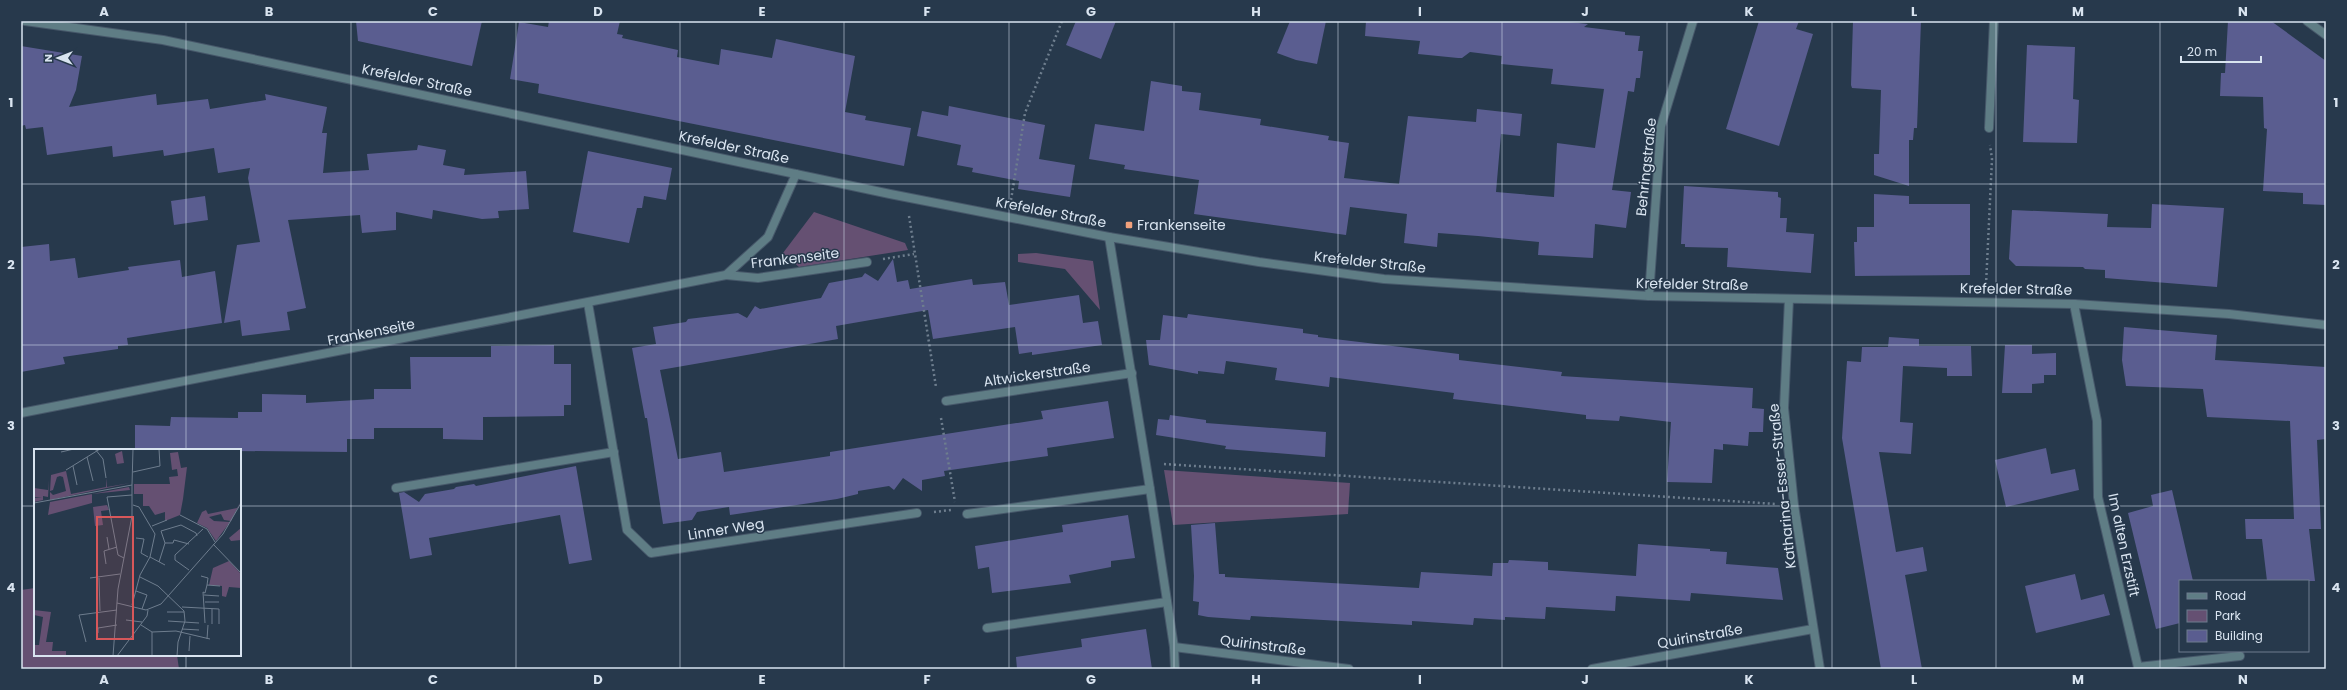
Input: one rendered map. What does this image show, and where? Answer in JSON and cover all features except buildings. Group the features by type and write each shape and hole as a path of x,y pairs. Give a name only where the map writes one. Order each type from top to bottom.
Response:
{"street":[{"name":"Krefelder Straße","path":"25,21 163,40 906,197 1109,237 1259,262 1384,279 1649,296 1986,301 2074,304 2229,314 2326,325"},
{"name":"Behringstraße","path":"1649,296 1661,126 1693,21"},
{"path":"1989,128 1994,21"},
{"path":"2308,21 2326,35"},
{"name":"Frankenseite","path":"726,275 768,237 796,174"},
{"path":"1109,237 1132,373 1174,647 1174,669"},
{"name":"Frankenseite","path":"21,413 726,275 758,278 867,262"},
{"name":"Katharina-Esser-Straße","path":"1789,299 1784,408 1794,505 1820,669"},
{"name":"Linner Weg","path":"588,303 627,530 651,553 917,513"},
{"name":"Im alten Erzstift","path":"2074,304 2097,421 2098,497 2138,667 2240,656"},
{"name":"Altwickerstraße","path":"946,401 1132,373"},
{"path":"396,488 614,452"},
{"path":"967,514 1150,489"},
{"path":"986,628 1167,602"},
{"name":"Quirinstraße","path":"1592,669 1813,629"},
{"name":"Quirinstraße","path":"1174,647 1349,669"}],"path":[{"path":"1009,217 1025,113 1062,21"},
{"path":"1986,301 1992,159 1989,128"},
{"path":"906,197 937,394"},
{"path":"867,262 914,254"},
{"path":"917,513 957,510 940,410"},
{"path":"1146,462 1794,505"}],"green space":[{"path":"814,212 905,243 908,250 799,267 783,253"},
{"path":"1036,253 1093,261 1100,310 1065,269 1018,262 1018,254"},
{"path":"1164,470 1350,483 1348,514 1173,525"},
{"path":"34,588 34,656 177,656 179,669 21,669 21,590"}],"place":[{"name":"Frankenseite","path":"1129,225"}]}
